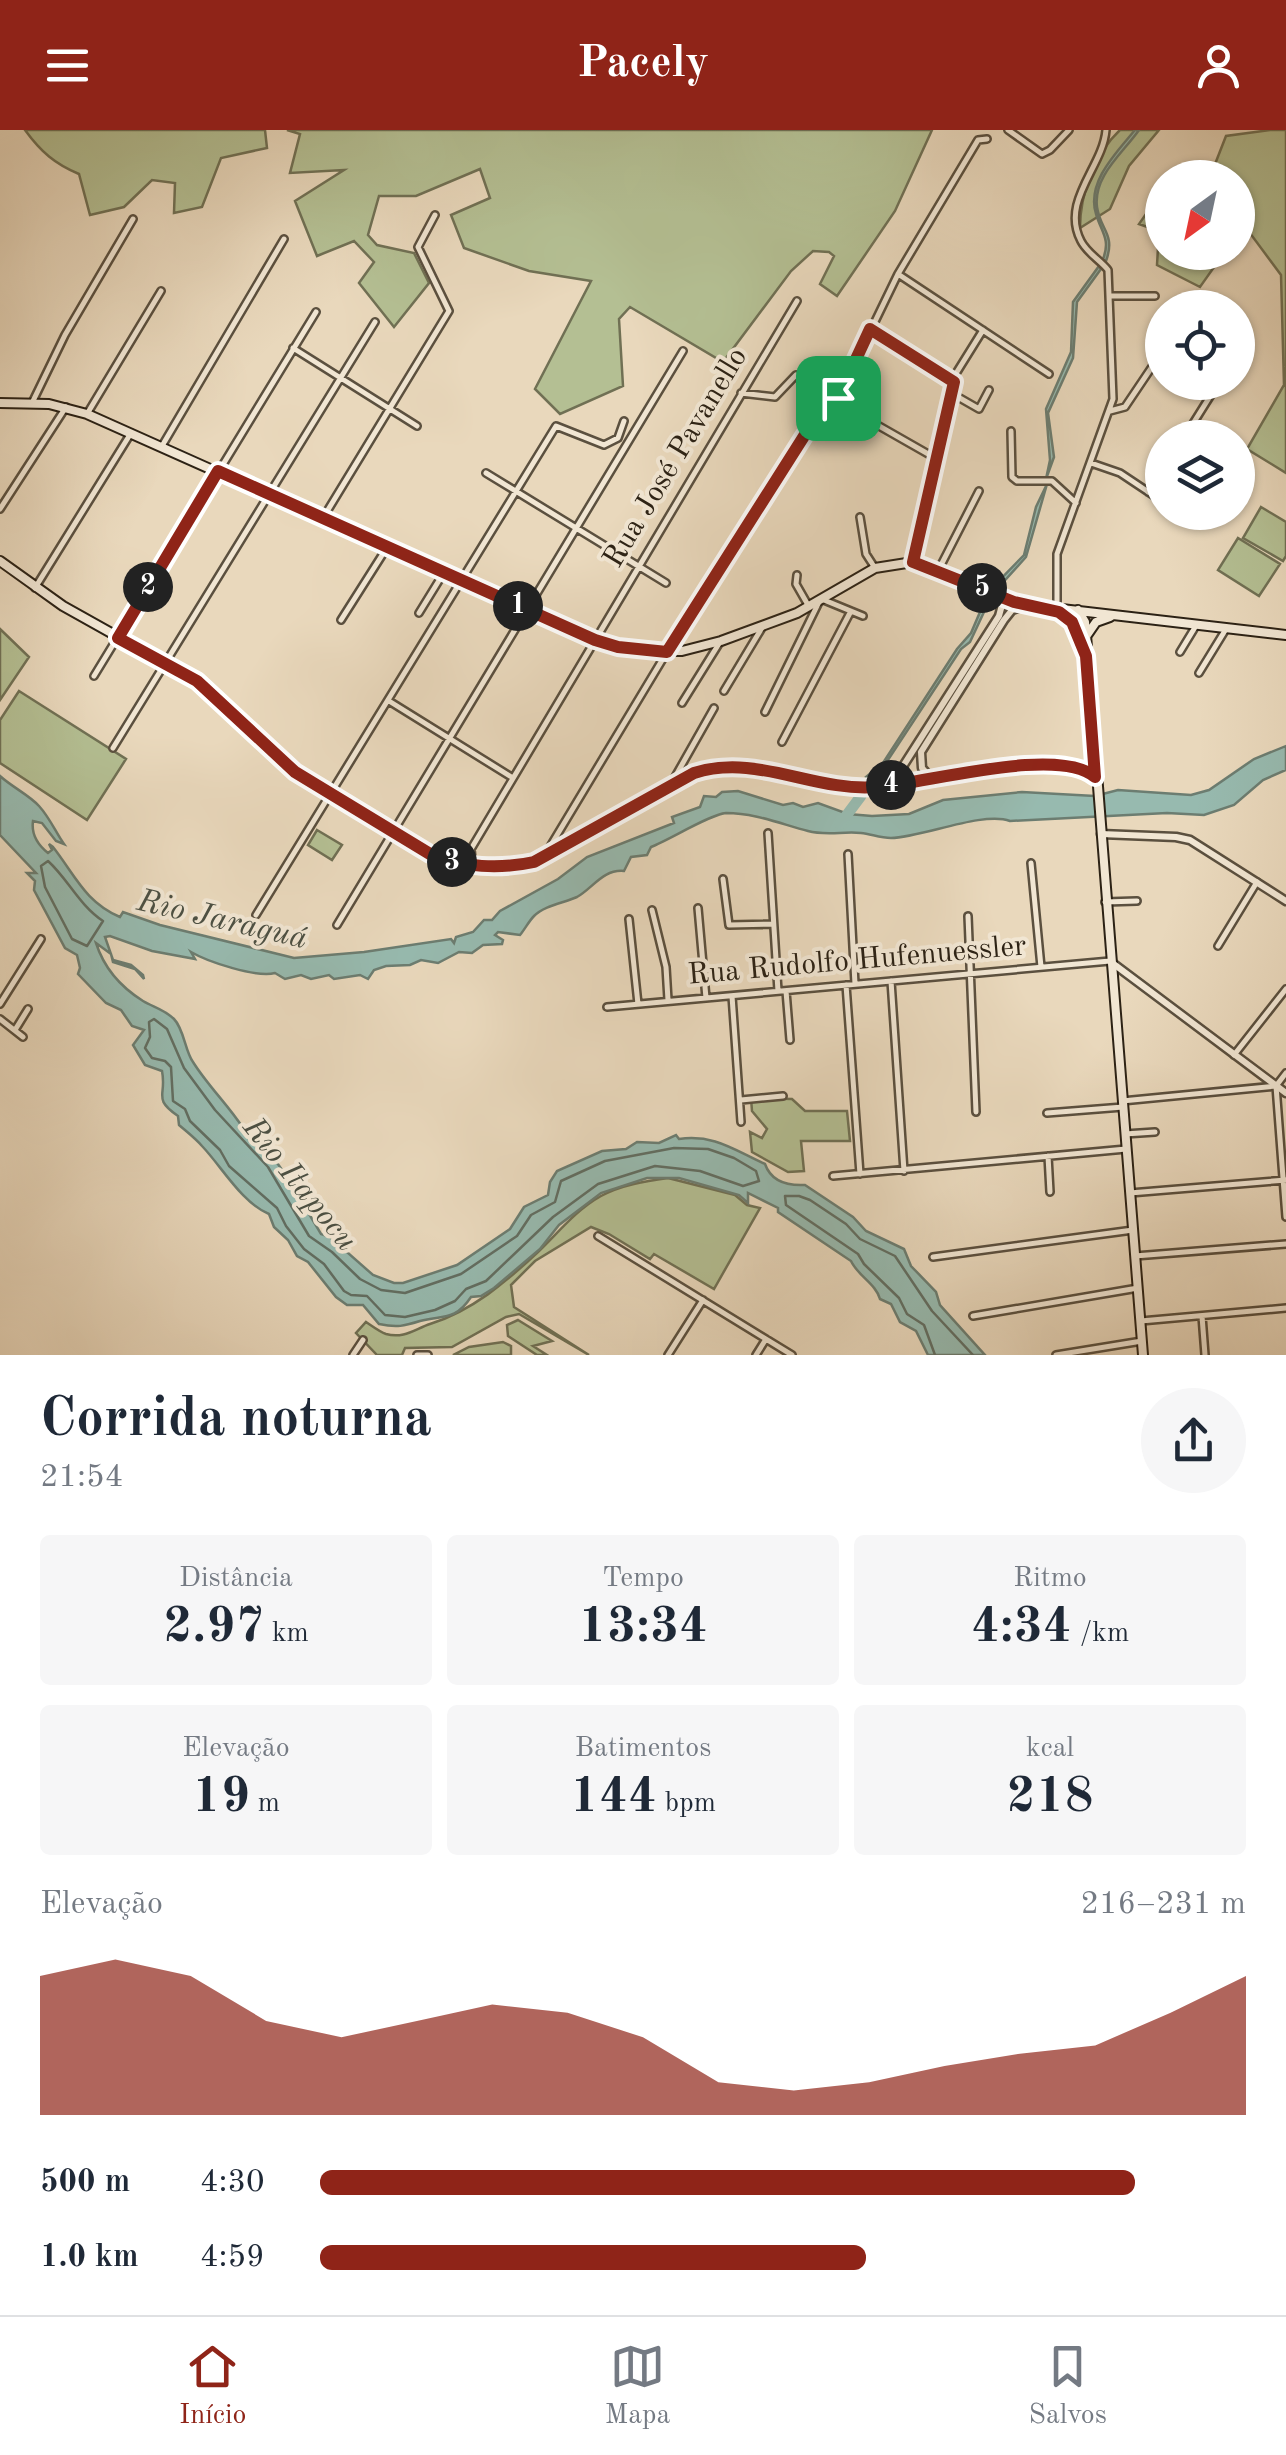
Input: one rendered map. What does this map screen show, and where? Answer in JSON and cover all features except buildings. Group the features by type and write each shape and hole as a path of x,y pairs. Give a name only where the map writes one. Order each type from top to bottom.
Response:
{"main road":[{"path":"0,403 66,407 87,414 618,647 667,652 720,641 809,608 874,568 913,562 1027,605 1286,635"},
{"path":"0,561 35,589 197,681 282,761 441,859 477,865 526,864 544,858 707,769 734,766 856,787 1020,766 1076,767 1095,780"},
{"path":"1044,607 1072,622 1086,656"},
{"path":"1078,610 1084,618 1086,639 1143,1355"},
{"path":"1086,639 1096,622 1118,615"},
{"path":"1076,767 1085,760 1092,744"}],"street":[{"path":"1008,130 1042,154 1069,130"},
{"path":"1057,608 1057,554 1110,411 1114,387 1107,268 1079,238 1077,207 1108,131"},
{"path":"544,858 667,652 806,433 838,398 898,274 978,140 987,139"},
{"path":"323,518 449,311 418,248 435,214"},
{"path":"32,403 65,334 132,218"},
{"path":"162,446 284,239"},
{"path":"898,274 1049,374"},
{"path":"87,414 161,291"},
{"path":"1110,296 1145,296"},
{"name":"Rua José Pavanello","path":"477,865 471,849 796,301"},
{"path":"94,676 316,312"},
{"path":"113,748 375,322"},
{"path":"870,329 954,382"},
{"path":"913,562 960,362 983,330"},
{"path":"293,348 417,426"},
{"path":"336,925 682,351"},
{"path":"741,393 776,397 796,375"},
{"path":"1110,411 1124,407 1145,377"},
{"path":"952,393 979,409 989,390"},
{"path":"0,509 66,407"},
{"path":"858,414 937,459"},
{"path":"256,915 557,425 604,445 618,438 624,421"},
{"path":"1012,431 1012,477 1018,481 1052,481 1076,503"},
{"path":"35,589 131,433"},
{"path":"1092,463 1145,490"},
{"path":"486,473 666,582"},
{"path":"939,570 979,491"},
{"path":"860,517 866,554 874,568"},
{"path":"341,620 388,546"},
{"path":"419,613 444,572"},
{"path":"797,574 796,584 809,608"},
{"path":"892,785 999,616 1002,605 996,594"},
{"path":"765,712 821,601 863,616"},
{"path":"930,777 922,768 920,752 1004,620 1012,610 1027,605"},
{"path":"782,742 851,611"},
{"path":"1180,652 1197,624"},
{"path":"724,691 763,626"},
{"path":"1199,673 1227,628"},
{"path":"682,704 720,641"},
{"path":"389,701 513,778"},
{"path":"670,786 714,708"},
{"path":"1099,830 1190,840 1286,901"},
{"path":"768,833 778,992"},
{"path":"848,854 855,984"},
{"path":"1031,863 1041,967"},
{"path":"723,879 729,925 773,924"},
{"path":"1218,946 1256,882"},
{"path":"1105,902 1137,901"},
{"path":"698,908 706,998"},
{"path":"652,910 666,967 668,1001"},
{"path":"968,916 976,1112"},
{"path":"629,920 638,1004"},
{"path":"0,1004 41,939"},
{"path":"1110,961 1286,1093"},
{"name":"Rua Rudolfo Hufenuessler","path":"608,1007 1110,961"},
{"path":"1113,986 1124,979 1138,982"},
{"path":"891,981 904,1171"},
{"path":"846,985 860,1174"},
{"path":"1234,1055 1286,989"},
{"path":"786,991 790,1040"},
{"path":"732,996 741,1122"},
{"path":"14,1030 28,1009"},
{"path":"0,1020 24,1037"},
{"path":"1286,1073 1276,1086 1286,1218"},
{"path":"1047,1113 1276,1086"},
{"path":"740,1100 783,1096"},
{"path":"1125,1134 1156,1132"},
{"path":"833,1176 1126,1149"},
{"path":"1048,1156 1050,1192"},
{"path":"1130,1193 1284,1180"},
{"path":"933,1257 1133,1230"},
{"path":"598,1236 792,1355"},
{"path":"1135,1256 1286,1244"},
{"path":"974,1316 1138,1288"},
{"path":"668,1355 703,1300"},
{"path":"1140,1321 1286,1308"},
{"path":"1202,1316 1204,1355"},
{"path":"756,1355 766,1339"},
{"path":"353,1355 363,1340"},
{"path":"1056,1355 1142,1341"},
{"path":"416,1355 428,1355"}],"green space":[{"path":"25,130 265,130 267,148 221,158 202,207 174,213 175,183 152,180 124,207 90,215 79,174 49,156"},
{"path":"287,130 932,130 895,211 837,296 820,284 834,256 813,251 791,271 723,362 630,307 619,319 623,386 560,414 535,389 591,281 529,271 464,248 451,215 490,198 480,169 416,196 379,196 368,235 377,245 414,253 429,283 394,327 359,283 374,262 354,241 317,256 295,201 344,170 290,173 300,134"},
{"path":"1120,130 1159,130 1129,166 1110,209 1080,228 1091,175 1103,150"},
{"path":"1286,130 1286,473 1255,454 1255,435 1284,385 1281,275 1255,240 1255,160 1217,160 1226,136"},
{"path":"1167,270 1212,270 1200,287"},
{"path":"1261,507 1286,522 1283,561 1243,538 1248,530 1255,530 1255,517"},
{"path":"1238,538 1280,564 1259,596 1218,570"},
{"path":"0,629 29,657 0,700"},
{"path":"19,691 126,759 87,820 0,763 0,720"},
{"path":"317,830 342,845 332,860 308,845"},
{"path":"751,1098 792,1099 805,1111 847,1111 850,1141 801,1141 804,1171 788,1172 752,1152 750,1132 762,1138 767,1129 752,1111"},
{"path":"668,1178 735,1195 747,1205 760,1208 714,1289 654,1254 650,1259 591,1227 535,1261 511,1285 514,1307 589,1355 519,1314 506,1317 452,1347 405,1348 402,1355 377,1355 356,1333 366,1322 386,1334 404,1334 460,1311 514,1274 592,1202 625,1186"},
{"path":"518,1320 552,1341 533,1346 547,1355 537,1355 508,1336 507,1325"},
{"path":"503,1342 511,1346 511,1355 453,1355 469,1347"}],"water":[{"path":"1139,130 1104,175 1097,196 1109,244 1106,261 1106,241 1096,214 1095,190 1105,168"},
{"path":"1099,266 1101,269 1077,302 1073,358 1048,413 1054,457 1046,479 1050,460 1046,409 1071,352 1073,302"},
{"path":"1047,484 1026,557 998,588 994,586 1024,555 1036,507"},
{"path":"986,598 990,599 970,642 961,649 882,769 871,773 873,781 860,796 869,781 866,777 883,763 971,633"},
{"path":"1286,746 1286,770 1263,780 1234,805 1204,815 985,819 891,838 815,832 747,815 719,814 651,847 647,855 631,857 624,871 604,876 577,897 538,912 520,935 498,932 495,935 503,940 502,944 483,945 472,953 459,952 438,963 421,960 410,965 386,966 374,970 368,979 360,975 311,979 301,975 285,979 275,973 233,968 191,952 195,959 105,937 111,954 96,943 120,983 174,1019 199,1071 243,1128 250,1129 252,1138 270,1153 303,1199 321,1234 330,1237 373,1275 403,1283 457,1265 510,1229 524,1207 548,1195 557,1171 602,1151 626,1149 637,1142 659,1143 676,1135 679,1139 713,1141 765,1164 775,1178 805,1185 853,1217 866,1231 904,1249 911,1266 936,1292 940,1305 985,1355 928,1355 916,1331 900,1322 891,1304 880,1299 851,1261 778,1212 778,1208 748,1193 748,1203 739,1195 679,1178 647,1178 601,1193 559,1225 540,1249 494,1288 471,1297 454,1314 400,1326 379,1324 363,1305 347,1305 336,1297 308,1262 297,1256 274,1227 269,1214 241,1193 165,1105 162,1071 145,1065 133,1045 144,1030 132,1026 121,1010 106,1003 78,974 77,955 65,948 34,890 35,881 27,873 36,873 0,835 0,776 39,806 64,844 56,841 42,823 33,821 34,835 41,847 48,853 52,850 49,844 53,847 82,887 108,911 294,958 451,939 454,943 456,937 473,932 484,920 492,920 500,911 558,879 587,857 674,823 672,817 700,807 704,796 716,797 722,792 738,791 783,805 803,807 818,803 848,814 872,816 909,814 943,800 1022,792 1095,796 1118,790 1191,795 1209,790 1254,759"},
{"path":"111,955 113,960 131,965 143,975 144,979 135,969 113,962"}],"waterway":[{"path":"840,824 861,796"}],"route":[{"path":"870,329 954,382 913,562 927,564 1014,602 1059,612 1072,622 1086,656 1095,777 1076,767 1020,766 874,788 751,767 720,767 694,773 534,862 506,866 450,862 430,854 295,772 197,681 118,638 218,471 595,640 618,647 667,652 806,433 838,398 870,329"}],"water label":[{"name":"Rio Jaraguá","path":"222,921"},
{"name":"Rio Itapocu","path":"299,1185"}]}
